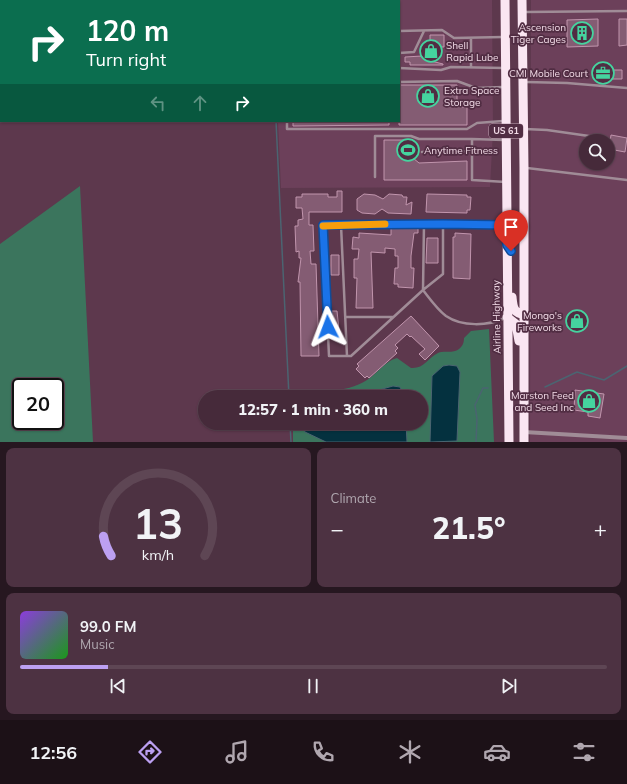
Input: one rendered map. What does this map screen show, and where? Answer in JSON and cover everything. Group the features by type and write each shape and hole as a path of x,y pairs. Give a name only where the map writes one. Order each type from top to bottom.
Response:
{"highway":[{"name":"Airline Highway","path":"505,0 509,442"},
{"name":"US 61","path":"522,0 525,315 524,442"},
{"path":"507,245 511,251 514,311 517,314 525,315"},
{"path":"507,317 514,322 518,328 520,370 524,375"}],"street":[{"path":"524,432 627,438"}],"lane":[{"path":"523,12 627,11"},
{"path":"400,31 442,30 454,38 505,37"},
{"path":"400,53 414,52 424,31"},
{"path":"471,38 471,67"},
{"path":"400,68 441,70 451,67 505,68"},
{"path":"400,82 457,81 476,88 506,87"},
{"path":"523,82 567,83 627,88"},
{"path":"287,122 287,129 467,129 477,123 506,120"},
{"path":"524,129 547,130 579,135"},
{"path":"376,177 375,136 411,136 419,139 506,140"},
{"path":"472,139 472,180 506,182"},
{"path":"422,152 472,151"},
{"path":"524,168 627,180"},
{"path":"341,224 347,356"},
{"path":"424,224 423,290 446,316 459,322 487,324 507,317"},
{"path":"443,224 443,274 423,290 351,356 329,356 323,225 443,224 506,225"},
{"path":"345,317 393,317"}],"shaded area":[{"path":"400,0 492,0 493,131 490,187 281,188 278,122 400,122"},
{"path":"531,0 627,0 627,442 530,442"}],"green space":[{"path":"80,186 93,442 0,442 0,244"},
{"path":"489,329 494,442 293,442 293,430 428,430 428,390 340,390 350,388 367,380 385,364 397,358 411,368 415,368 423,365 438,353 457,350 463,344 464,338 471,331"}],"water":[{"path":"443,366 457,366 460,372 457,441 430,442 432,376"},
{"path":"393,386 400,387 402,390 379,390"},
{"path":"304,430 406,430 407,442 326,442"}],"building":[{"name":"Ascension Tiger Cages","path":"598,19 598,46 567,47 567,20"},
{"path":"619,19 627,19 627,45 619,46"},
{"name":"Shell Rapid Lube","path":"430,35 444,35 444,47 441,47 441,55 431,61 443,65 410,65 410,62 405,62 405,57 422,56 421,46 430,46"},
{"path":"595,68 603,70 622,70 622,79 595,79"},
{"name":"Extra Space Storage","path":"400,85 457,85 457,107 467,107 467,125 399,125"},
{"path":"293,122 389,122 389,125 293,126"},
{"path":"615,136 627,138 625,152 615,150"},
{"path":"384,140 413,140 413,158 419,163 467,161 467,180 384,180"},
{"path":"337,191 342,191 342,212 309,212 309,225 313,225 314,251 310,251 311,264 316,264 319,356 301,356 300,282 298,282 301,258 299,258 299,251 296,252 295,226 298,226 298,220 303,219 302,208 296,208 296,197 302,197 302,194 328,194 328,197 337,197"},
{"path":"364,194 375,195 383,199 389,194 407,197 406,205 412,202 411,214 388,213 382,209 375,214 362,213 357,210 357,199"},
{"path":"427,194 467,195 467,197 471,197 470,210 467,210 467,213 426,212"},
{"path":"391,227 418,227 418,233 414,233 411,256 411,268 414,268 413,288 398,287 398,284 394,284 395,268 398,268 398,256 395,256 395,249 385,248 385,253 371,252 373,308 356,308 357,278 354,278 354,259 358,259 359,249 352,249 353,237 359,238 359,233 391,235"},
{"path":"455,233 471,234 470,279 453,278 453,237 455,237"},
{"path":"427,238 438,238 438,263 426,263"},
{"path":"331,255 339,255 339,275 331,275"},
{"path":"330,311 337,311 339,330 331,330"},
{"path":"411,316 439,346 425,360 419,354 425,349 407,334 395,345 398,348 395,351 397,353 369,378 367,376 365,378 356,369 359,366 357,364"},
{"name":"Marston Feed and Seed Inc","path":"575,390 604,394 600,418 588,416 588,412 574,410"}],"waterway":[{"path":"276,122 289,390"},
{"path":"545,387 577,372 604,380 627,366"},
{"path":"476,442 477,419 475,405 483,388 488,388"},
{"path":"290,430 291,442"}],"slow traffic":[{"path":"323,226 341,224 385,224"}],"place":[{"name":"Ascension Tiger Cages","path":"582,33"},
{"name":"Shell Rapid Lube","path":"431,51"},
{"name":"CMI Mobile Court","path":"603,73"},
{"name":"Extra Space Storage","path":"428,96"},
{"name":"Anytime Fitness","path":"408,150"},
{"name":"Mongo's Fireworks","path":"577,321"},
{"name":"Marston Feed and Seed Inc","path":"589,401"}],"route":[{"path":"328,327 323,225 506,225 507,245 511,251"}]}
